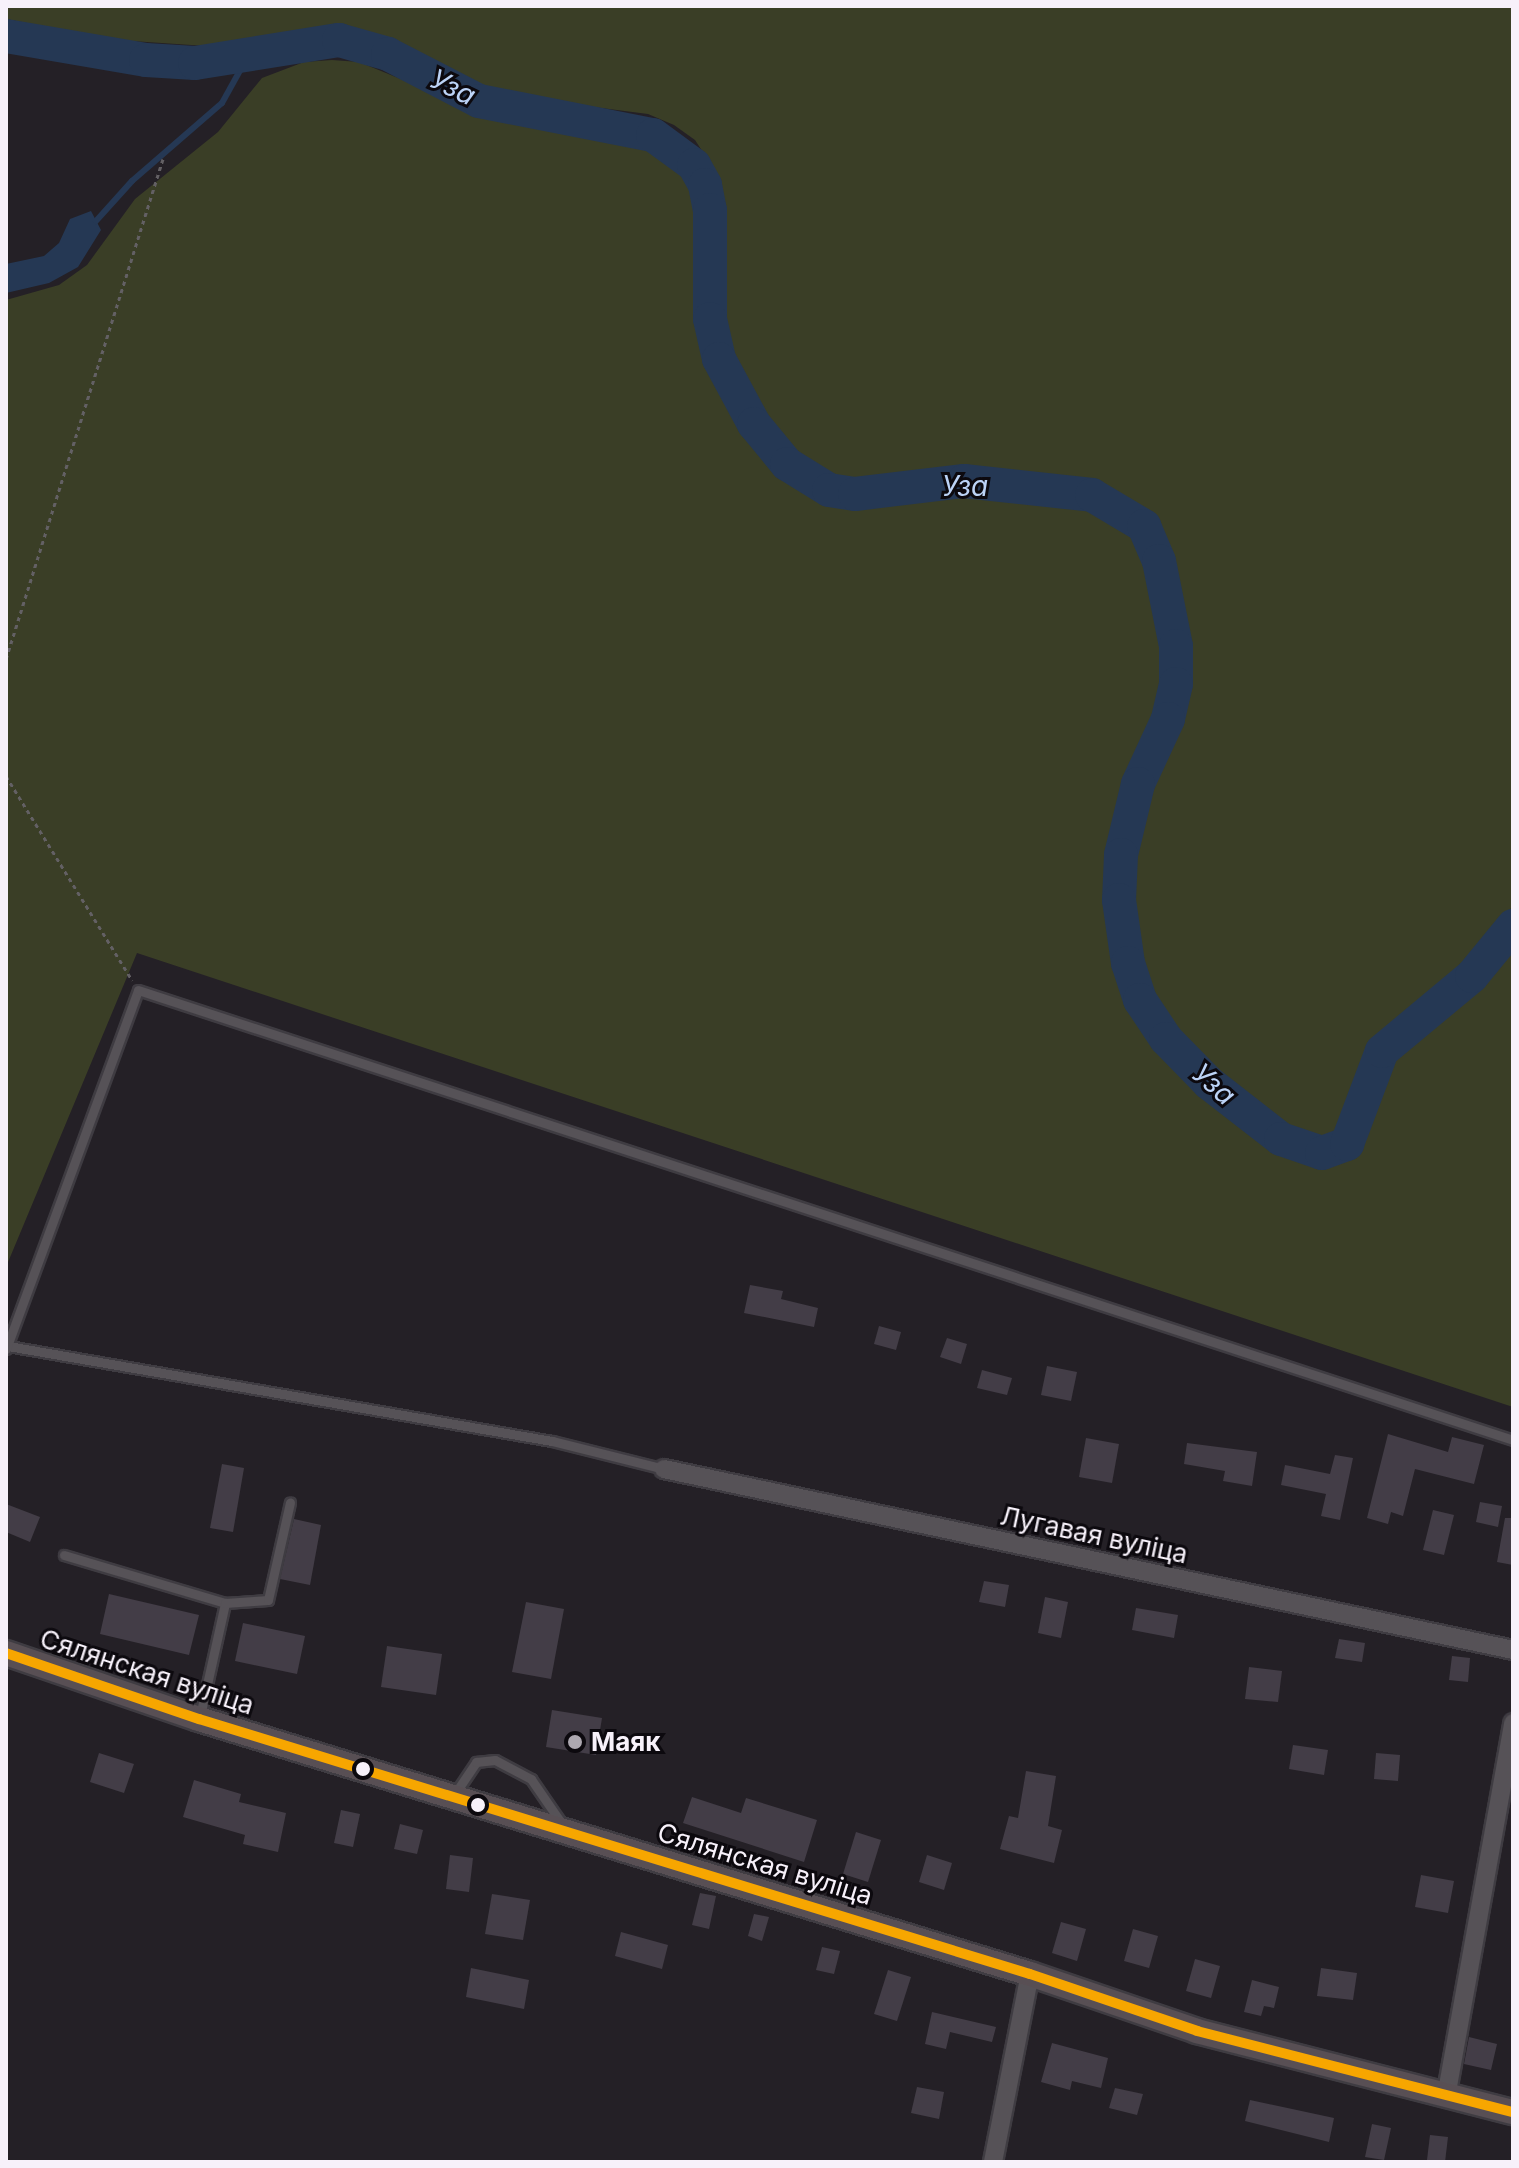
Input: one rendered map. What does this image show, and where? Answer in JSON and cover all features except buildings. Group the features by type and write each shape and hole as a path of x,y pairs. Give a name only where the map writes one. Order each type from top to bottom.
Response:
{"street":[{"name":"Лугавая вуліца","path":"664,1469 1513,1650"},
{"name":"Сялянская вуліца","path":"6,1653 199,1719 1030,1974 1197,2031 1371,2073 1446,2097 1513,2112"},
{"path":"1446,2097 1513,1723"},
{"path":"993,2162 1030,1974"}],"lane":[{"path":"664,1469 552,1441 7,1348 138,990 1513,1440"},
{"path":"64,1555 225,1603 268,1600 290,1502"},
{"path":"199,1719 225,1603"},
{"path":"453,1796 476,1762 495,1760 531,1779 568,1833"}],"path":[{"path":"6,659 163,159"},
{"path":"6,776 138,990"}],"green space":[{"path":"6,6 1513,6 1513,906 1463,965 1370,1048 1350,1108 1335,1133 1312,1138 1287,1128 1207,1065 1164,1017 1142,977 1131,921 1132,858 1142,811 1182,702 1185,658 1164,544 1135,504 1094,484 1027,473 953,472 871,484 826,475 805,462 783,443 744,386 725,329 721,180 695,140 674,125 648,114 500,95 342,25 206,46 117,40 6,19"},
{"path":"304,62 359,62 506,122 637,142 668,154 682,167 696,199 695,312 705,358 745,427 800,484 857,506 973,493 1059,501 1103,513 1135,539 1155,583 1167,685 1118,820 1108,875 1109,929 1123,988 1147,1036 1242,1124 1303,1161 1321,1165 1351,1155 1370,1128 1393,1056 1461,1001 1513,942 1513,1407 137,953 6,1267 6,300 59,285 87,265 135,199 218,132 262,78"}],"water":[{"path":"91,211 101,230 78,267 49,283 6,293 6,264 44,256 59,243 70,219"}],"waterway":[{"name":"Уза","path":"6,36 146,60 195,63 339,40 388,54 479,101 653,135 694,165 705,185 710,210 710,319 719,359 754,424 787,464 829,490 855,494 964,481 1092,495 1144,526 1159,561 1176,646 1176,684 1168,719 1138,784 1121,855 1119,900 1128,963 1140,1000 1166,1039 1209,1083 1281,1139 1322,1153 1347,1144 1382,1051 1472,976 1513,926"},
{"path":"96,221 132,181 222,103 248,56"}],"transit line":[{"path":"6,1653 199,1719 1030,1974 1197,2031 1513,2112"}],"place":[{"name":"Маяк","path":"575,1742"}]}
